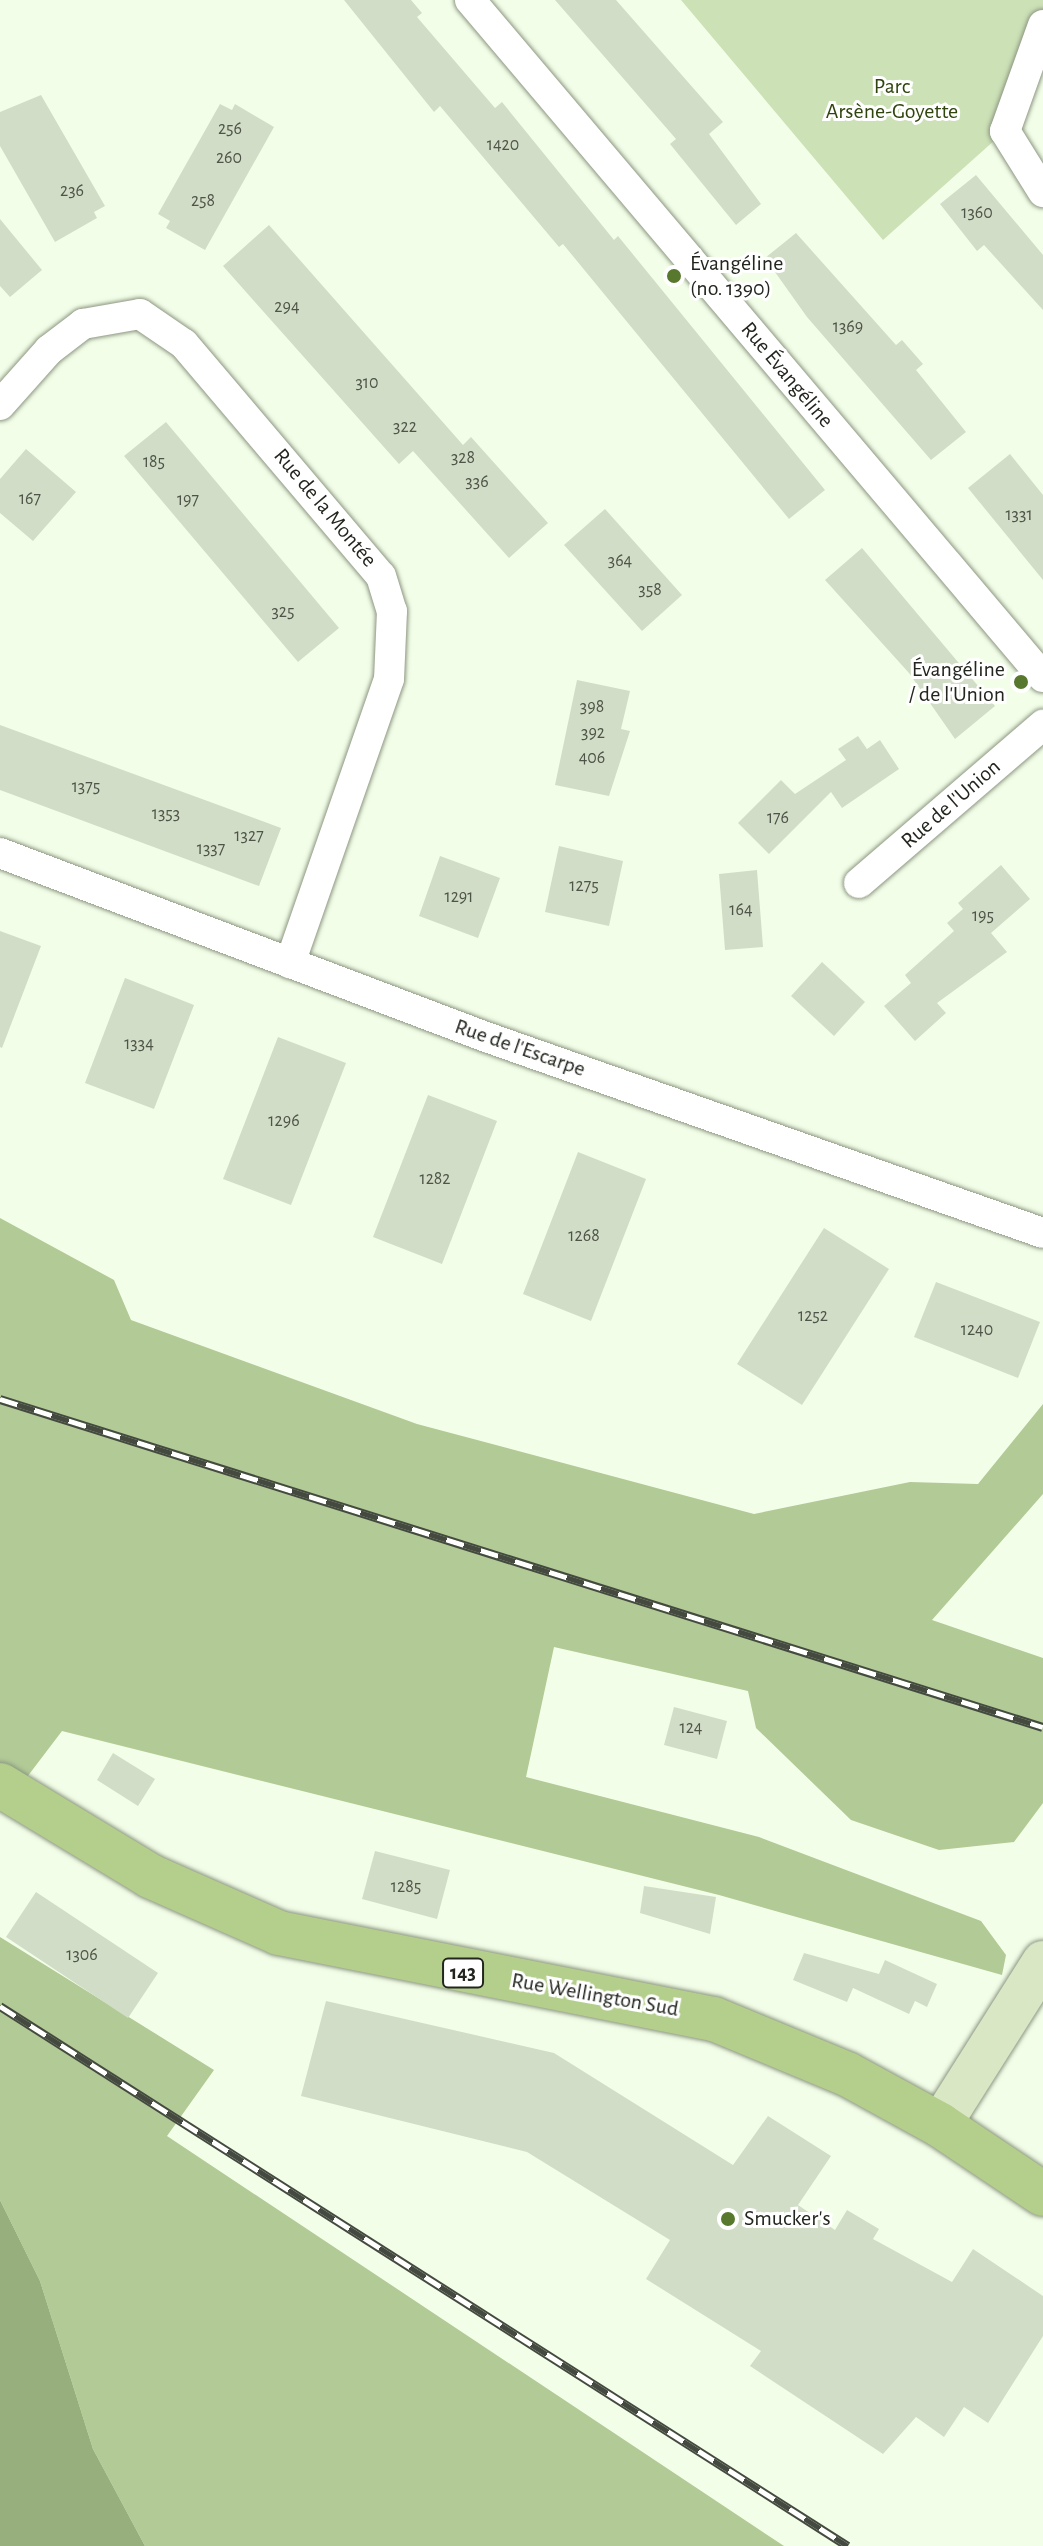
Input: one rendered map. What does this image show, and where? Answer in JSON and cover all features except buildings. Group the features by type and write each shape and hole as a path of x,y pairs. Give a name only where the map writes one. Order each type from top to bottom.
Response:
{"main road":[{"name":"Rue Wellington Sud","path":"0,1785 150,1876 279,1933 714,2019 847,2074 940,2125 1043,2194"}],"street":[{"name":"Rue Évangéline","path":"470,0 1043,677"},
{"path":"1043,25 1005,131 1043,192"},
{"name":"Rue de la Montée","path":"0,405 49,350 83,324 140,314 184,344 381,576 392,611 389,679 290,963"},
{"name":"Rue de l'Union","path":"859,883 1043,725"},
{"name":"Rue de l'Escarpe","path":"0,853 290,963 1043,1233"},
{"path":"940,2125 1043,1962"}],"green space":[{"name":"Parc Arsène-Goyette","path":"681,0 1043,0 1043,25 1005,131 883,240"}],"shaded area":[{"path":"0,1218 114,1280 131,1320 417,1424 754,1514 910,1482 978,1484 1043,1404 1043,1494 932,1620 1043,1658 1043,1803 1014,1842 939,1850 851,1820 756,1728 748,1691 554,1647 526,1777 759,1837 981,1921 1006,1955 1002,1975 719,1895 62,1731 21,1785 0,1772"},
{"path":"0,1937 214,2070 167,2136 784,2546 145,2546 93,2449 40,2281 0,2200"},
{"path":"0,2200 40,2281 93,2449 145,2546 0,2546"}],"railway":[{"path":"0,1399 1043,1727"},
{"path":"0,2006 848,2546"}],"place":[{"name":"Évangéline (no. 1390)","path":"674,276"},
{"name":"Évangéline / de l'Union","path":"1021,682"},
{"name":"Smucker's","path":"728,2219"}]}
